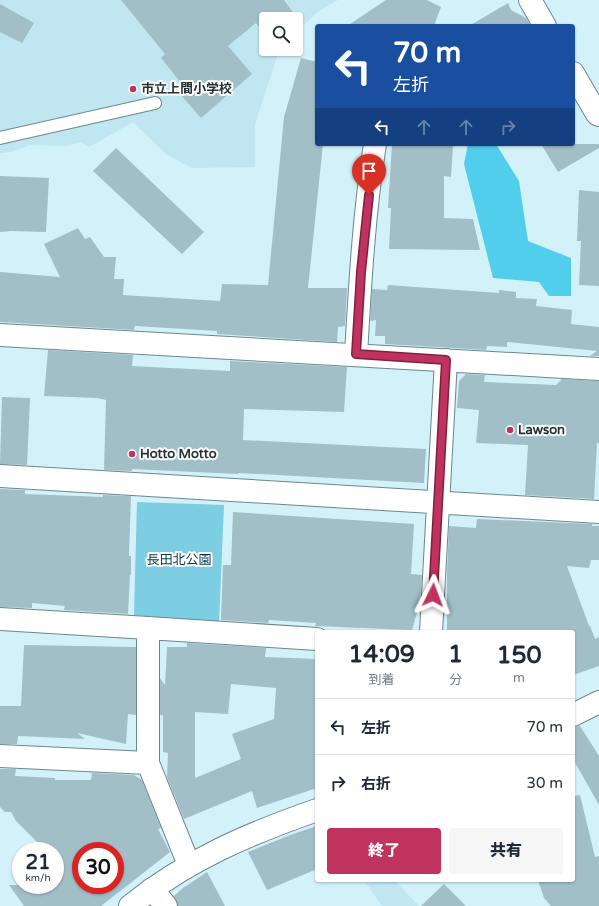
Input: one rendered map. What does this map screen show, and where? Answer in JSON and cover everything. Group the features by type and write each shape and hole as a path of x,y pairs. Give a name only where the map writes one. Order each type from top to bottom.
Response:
{"street":[{"path":"530,0 544,24"},
{"path":"575,76 599,115"},
{"path":"356,354 361,272 375,146"},
{"path":"0,335 356,354 599,369"},
{"path":"431,630 446,360"},
{"path":"0,476 599,512"},
{"path":"0,619 315,639"},
{"path":"148,628 148,763 189,865"},
{"path":"575,714 599,702"},
{"path":"0,756 148,763"},
{"path":"130,906 152,889 189,865 233,843 315,811"},
{"path":"152,889 166,906"}],"lane":[{"path":"0,138 156,103"}],"shaded area":[{"name":"市立上間小学校","path":"0,0 338,0 319,11 303,26 303,12 259,12 259,56 278,56 255,124 255,167 192,168 167,155 133,122 89,147 81,142 67,146 29,145 11,152 0,153"},
{"path":"468,146 497,146 519,181 528,241 571,258 571,296 549,296 539,282 493,278 464,164"},
{"path":"396,882 419,906 382,906 366,883"}],"green space":[{"name":"長田北公園","path":"137,502 224,505 219,624 134,615"}],"building":[{"path":"121,0 284,0 293,12 259,12 259,27 256,23 228,46 252,74 201,118 180,94 186,89 161,58 165,54"},
{"path":"386,0 427,0 441,7 435,24 350,24"},
{"path":"508,3 511,10 526,18 530,24 472,24"},
{"path":"0,4 34,23 22,43 0,32"},
{"path":"301,58 315,62 315,146 323,146 308,288 347,288 345,326 338,327 337,342 217,334 217,331 135,326 134,330 0,322 0,272 60,277 44,244 78,228 85,239 90,237 104,257 116,257 114,279 124,279 123,295 220,301 222,284 268,285 284,117"},
{"path":"599,144 599,148 558,172 542,146"},
{"path":"392,146 453,146 451,177 444,176 444,218 473,219 480,250 389,249 391,208 388,208"},
{"path":"116,148 204,232 182,254 93,171"},
{"path":"0,176 49,178 46,232 0,232"},
{"path":"579,190 599,192 599,286 579,285 581,241 577,241"},
{"path":"388,285 499,293 499,290 516,292 516,298 537,299 536,306 572,310 571,324 599,327 599,356 590,356 597,351 507,342 507,347 487,346 486,350 385,344 385,336 375,336 376,320 370,321 372,289 387,290"},
{"path":"48,350 133,355 132,366 230,371 230,361 347,367 344,412 244,409 243,440 426,449 424,483 238,473 132,469 132,471 104,470 106,400 97,398 44,396"},
{"path":"466,374 485,375 484,382 556,385 562,379 599,381 599,443 597,443 594,499 525,495 528,445 476,443 479,410 457,408 459,381"},
{"path":"2,397 30,398 27,465 0,464"},
{"path":"0,489 25,490 25,494 103,497 103,495 131,496 129,556 131,556 131,575 128,614 64,610 65,606 32,603 32,608 0,607"},
{"path":"233,512 414,524 411,574 422,575 420,602 412,630 315,626 316,623 269,620 268,623 221,620 223,565 231,565"},
{"path":"477,519 592,524 592,526 599,526 599,560 591,560 589,568 567,566 589,626 595,639 599,637 599,666 575,674 575,630 447,630 449,526 476,528"},
{"path":"187,643 266,648 265,657 315,659 315,789 257,808 252,791 184,819 167,777 168,753 163,752 163,715 160,715 160,678 165,685 167,647 187,647","holes":["231,684 276,688 274,719 232,734 241,759 195,778 195,712 228,714"]},
{"path":"24,645 136,647 136,715 128,714 126,744 77,733 85,739 18,736 17,744 0,744 0,706 21,706"},
{"path":"580,726 599,756 599,805 575,763 575,727"},
{"path":"0,769 16,769 15,776 55,778 55,780 91,780 92,773 134,775 142,780 161,828 158,829 170,852 124,888 124,842 72,842 72,894 116,894 101,906 24,906 15,894 64,894 64,842 37,842 16,821 11,812 5,812 0,807"},
{"path":"580,795 595,857 599,856 599,906 551,906 544,898 539,882 575,882 575,796"},
{"path":"315,827 315,870 267,890 248,852"},
{"path":"207,872 225,906 178,906 174,896"},
{"path":"444,884 466,906 421,906"}],"place":[{"name":"市立上間小学校","path":"133,89"},
{"name":"Lawson","path":"510,430"},
{"name":"Hotto Motto","path":"132,454"}],"route":[{"path":"369,195 361,272 356,354 446,360 433,595"}]}
